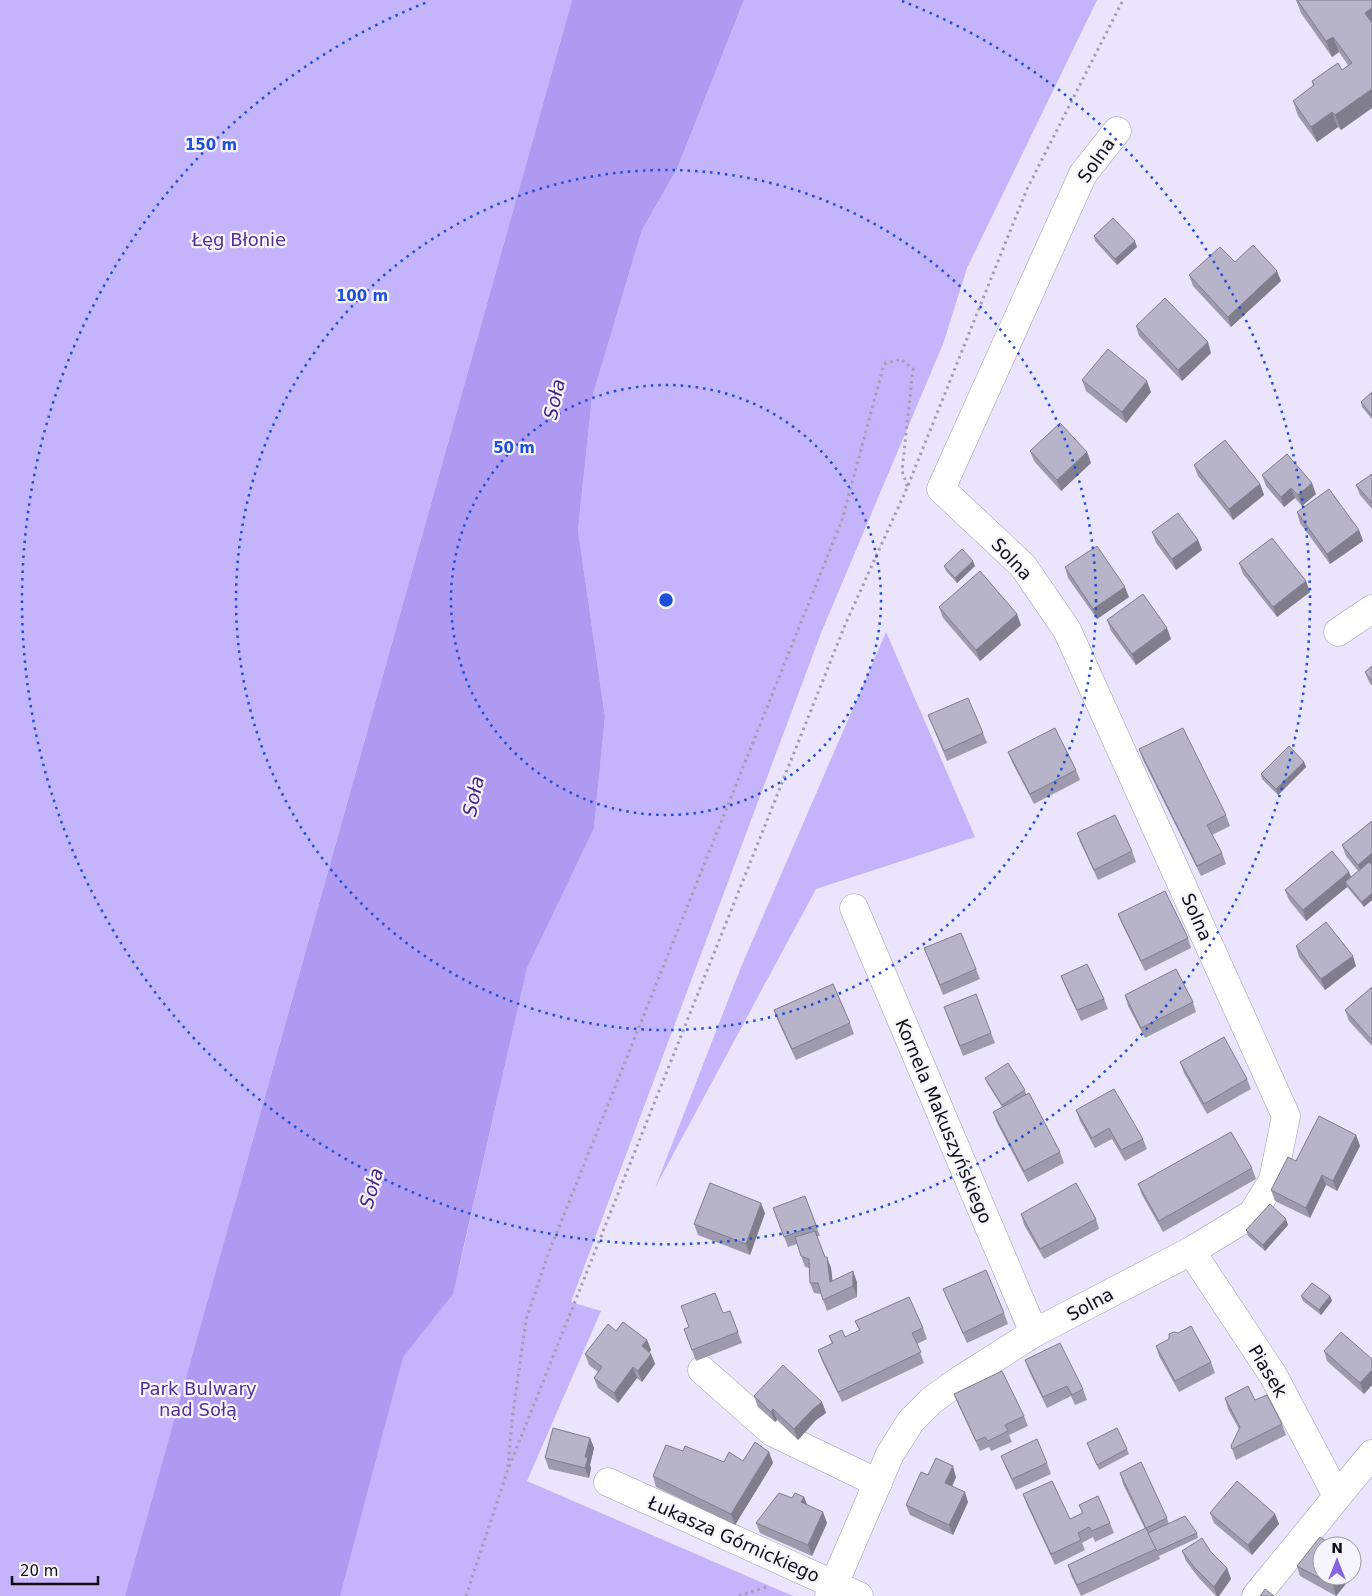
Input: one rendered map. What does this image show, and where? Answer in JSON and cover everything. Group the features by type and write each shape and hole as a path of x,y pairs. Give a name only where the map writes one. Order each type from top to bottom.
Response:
{"street":[{"name":"Solna","path":"832,1590 890,1454 911,1421 932,1400 960,1380 1034,1334 1191,1251 1252,1214 1273,1180 1286,1116 1067,630 1022,566 941,489 1083,174 1117,131"},
{"path":"1338,632 1372,609"},
{"name":"Kornela Makuszyńskiego","path":"854,908 1034,1334"},
{"name":"Piasek","path":"1191,1251 1273,1375 1337,1496"},
{"path":"702,1370 772,1432 878,1483"},
{"path":"1256,1596 1372,1454"},
{"name":"Łukasza Górnickiego","path":"608,1482 832,1590 859,1596"}],"path":[{"path":"466,1596 507,1472 845,625 908,488 1027,189 1123,0"},
{"path":"507,1472 526,1320 547,1258 842,520 884,364 901,359 913,369 902,471 908,488"}],"green space":[{"path":"0,0 572,0 235,1203 459,1269 527,967 594,827 605,717 578,530 592,398 642,230 677,169 744,0 1097,0 967,268 943,344 821,633 571,1302 601,1311 527,1481 793,1596 0,1596"},
{"path":"886,632 975,837 816,889 655,1188 741,967"}],"water":[{"name":"Soła","path":"572,0 744,0 677,169 642,230 592,398 578,530 605,717 594,828 527,968 453,1294 403,1357 340,1596 125,1596"}],"building":[{"path":"1297,0 1372,0 1372,8 1365,13 1372,23 1372,89 1335,115 1332,112 1311,127 1293,101 1314,85 1312,81 1338,63 1342,70 1352,63 1333,37 1326,41"},
{"path":"1113,218 1135,241 1115,259 1094,236"},
{"path":"1253,245 1277,271 1228,317 1189,275 1220,247 1235,262"},
{"path":"1165,298 1208,342 1178,370 1136,326"},
{"path":"1108,349 1147,381 1122,412 1082,380"},
{"path":"1372,392 1372,416 1361,402"},
{"path":"1060,423 1087,452 1057,480 1030,451"},
{"path":"1225,440 1260,484 1229,509 1194,465"},
{"path":"1287,454 1312,483 1298,495 1291,488 1281,497 1262,475"},
{"path":"1372,474 1372,503 1356,485"},
{"path":"1329,489 1359,530 1327,554 1297,512"},
{"path":"1178,513 1198,540 1172,559 1152,532"},
{"path":"1272,538 1306,581 1273,607 1239,563"},
{"path":"1097,546 1125,587 1093,609 1065,567"},
{"path":"962,549 973,561 955,578 944,566"},
{"path":"980,571 1017,614 976,650 939,607"},
{"path":"1143,594 1167,628 1132,654 1107,620"},
{"path":"1372,666 1372,681 1365,672"},
{"path":"968,698 983,733 944,751 928,715"},
{"path":"1055,728 1076,770 1030,794 1008,752"},
{"path":"1183,728 1226,815 1207,825 1222,853 1197,866 1139,749"},
{"path":"1289,746 1304,762 1276,789 1261,774"},
{"path":"1115,815 1132,851 1094,870 1077,833"},
{"path":"1372,821 1372,853 1358,865 1342,845"},
{"path":"1332,851 1349,872 1303,910 1285,890"},
{"path":"1369,862 1372,865 1372,893 1362,902 1345,882"},
{"path":"1165,891 1188,938 1141,961 1118,914"},
{"path":"1326,922 1353,956 1321,979 1296,946"},
{"path":"961,933 976,969 940,985 924,948"},
{"path":"1087,964 1104,999 1077,1010 1061,976"},
{"path":"1176,969 1193,1002 1141,1028 1125,995"},
{"path":"833,984 850,1023 792,1049 774,1010"},
{"path":"1372,987 1372,1040 1345,1010"},
{"path":"976,994 991,1033 960,1046 944,1007"},
{"path":"1224,1037 1247,1079 1204,1104 1180,1062"},
{"path":"1008,1063 1025,1090 1002,1105 985,1078"},
{"path":"1114,1089 1143,1139 1121,1150 1109,1128 1092,1138 1076,1110"},
{"path":"1029,1093 1060,1152 1024,1171 993,1112"},
{"path":"1319,1116 1356,1135 1333,1181 1322,1175 1306,1208 1271,1190 1288,1157 1296,1161"},
{"path":"1231,1132 1252,1168 1159,1221 1138,1184"},
{"path":"710,1183 761,1203 746,1244 694,1224"},
{"path":"1076,1183 1096,1219 1040,1249 1021,1214"},
{"path":"805,1196 816,1225 784,1237 773,1208"},
{"path":"1270,1204 1286,1219 1263,1245 1246,1230"},
{"path":"815,1231 825,1257 827,1257 830,1282 853,1271 853,1286 823,1300 818,1283 810,1283 809,1259 801,1256 795,1237"},
{"path":"986,1270 1004,1313 963,1333 943,1289"},
{"path":"1312,1283 1330,1296 1319,1310 1301,1296"},
{"path":"715,1293 723,1313 730,1311 738,1332 692,1350 684,1329 689,1327 681,1306"},
{"path":"909,1297 923,1328 912,1333 921,1352 838,1392 818,1350 833,1343 829,1336 842,1330 845,1337 860,1330 855,1321"},
{"path":"623,1322 647,1340 642,1346 651,1354 638,1371 633,1367 614,1393 594,1378 602,1367 585,1354 608,1324 616,1331"},
{"path":"1191,1326 1211,1362 1175,1381 1156,1346 1169,1339 1169,1334 1178,1333"},
{"path":"1341,1332 1372,1359 1372,1370 1360,1383 1324,1351"},
{"path":"1060,1343 1083,1389 1072,1395 1067,1386 1043,1397 1025,1360"},
{"path":"783,1365 822,1402 794,1429 773,1409 771,1412 754,1396"},
{"path":"1002,1371 1024,1416 1005,1425 1008,1431 988,1441 985,1437 976,1441 954,1394"},
{"path":"1248,1386 1255,1400 1267,1395 1282,1424 1232,1449 1231,1446 1240,1427 1225,1398"},
{"path":"553,1428 590,1438 585,1457 588,1458 585,1468 545,1458"},
{"path":"1117,1428 1127,1449 1097,1465 1087,1443"},
{"path":"1037,1439 1047,1463 1012,1479 1001,1456"},
{"path":"755,1442 769,1452 731,1514 653,1476 666,1445 683,1451 685,1446 724,1462 729,1452 743,1461"},
{"path":"936,1458 953,1466 945,1483 965,1492 949,1525 906,1505 921,1472 928,1475"},
{"path":"1141,1462 1167,1518 1146,1528 1120,1473"},
{"path":"1052,1481 1070,1519 1083,1513 1079,1505 1098,1496 1110,1523 1092,1531 1089,1527 1078,1533 1081,1540 1051,1554 1023,1494"},
{"path":"1237,1481 1275,1514 1248,1545 1210,1513"},
{"path":"779,1493 792,1498 795,1493 804,1497 801,1502 823,1512 808,1545 756,1523"},
{"path":"1185,1516 1197,1533 1157,1551 1148,1533"},
{"path":"1146,1528 1156,1549 1077,1585 1068,1565"},
{"path":"1202,1538 1211,1552 1227,1568 1214,1587 1194,1567 1182,1551"},
{"path":"1312,1547 1312,1574 1297,1566"},
{"path":"1265,1589 1274,1596 1260,1596"}],"park label":[{"name":"Łęg Błonie","path":"239,239"},
{"name":"Park Bulwary nad Sołą","path":"198,1398"}]}
